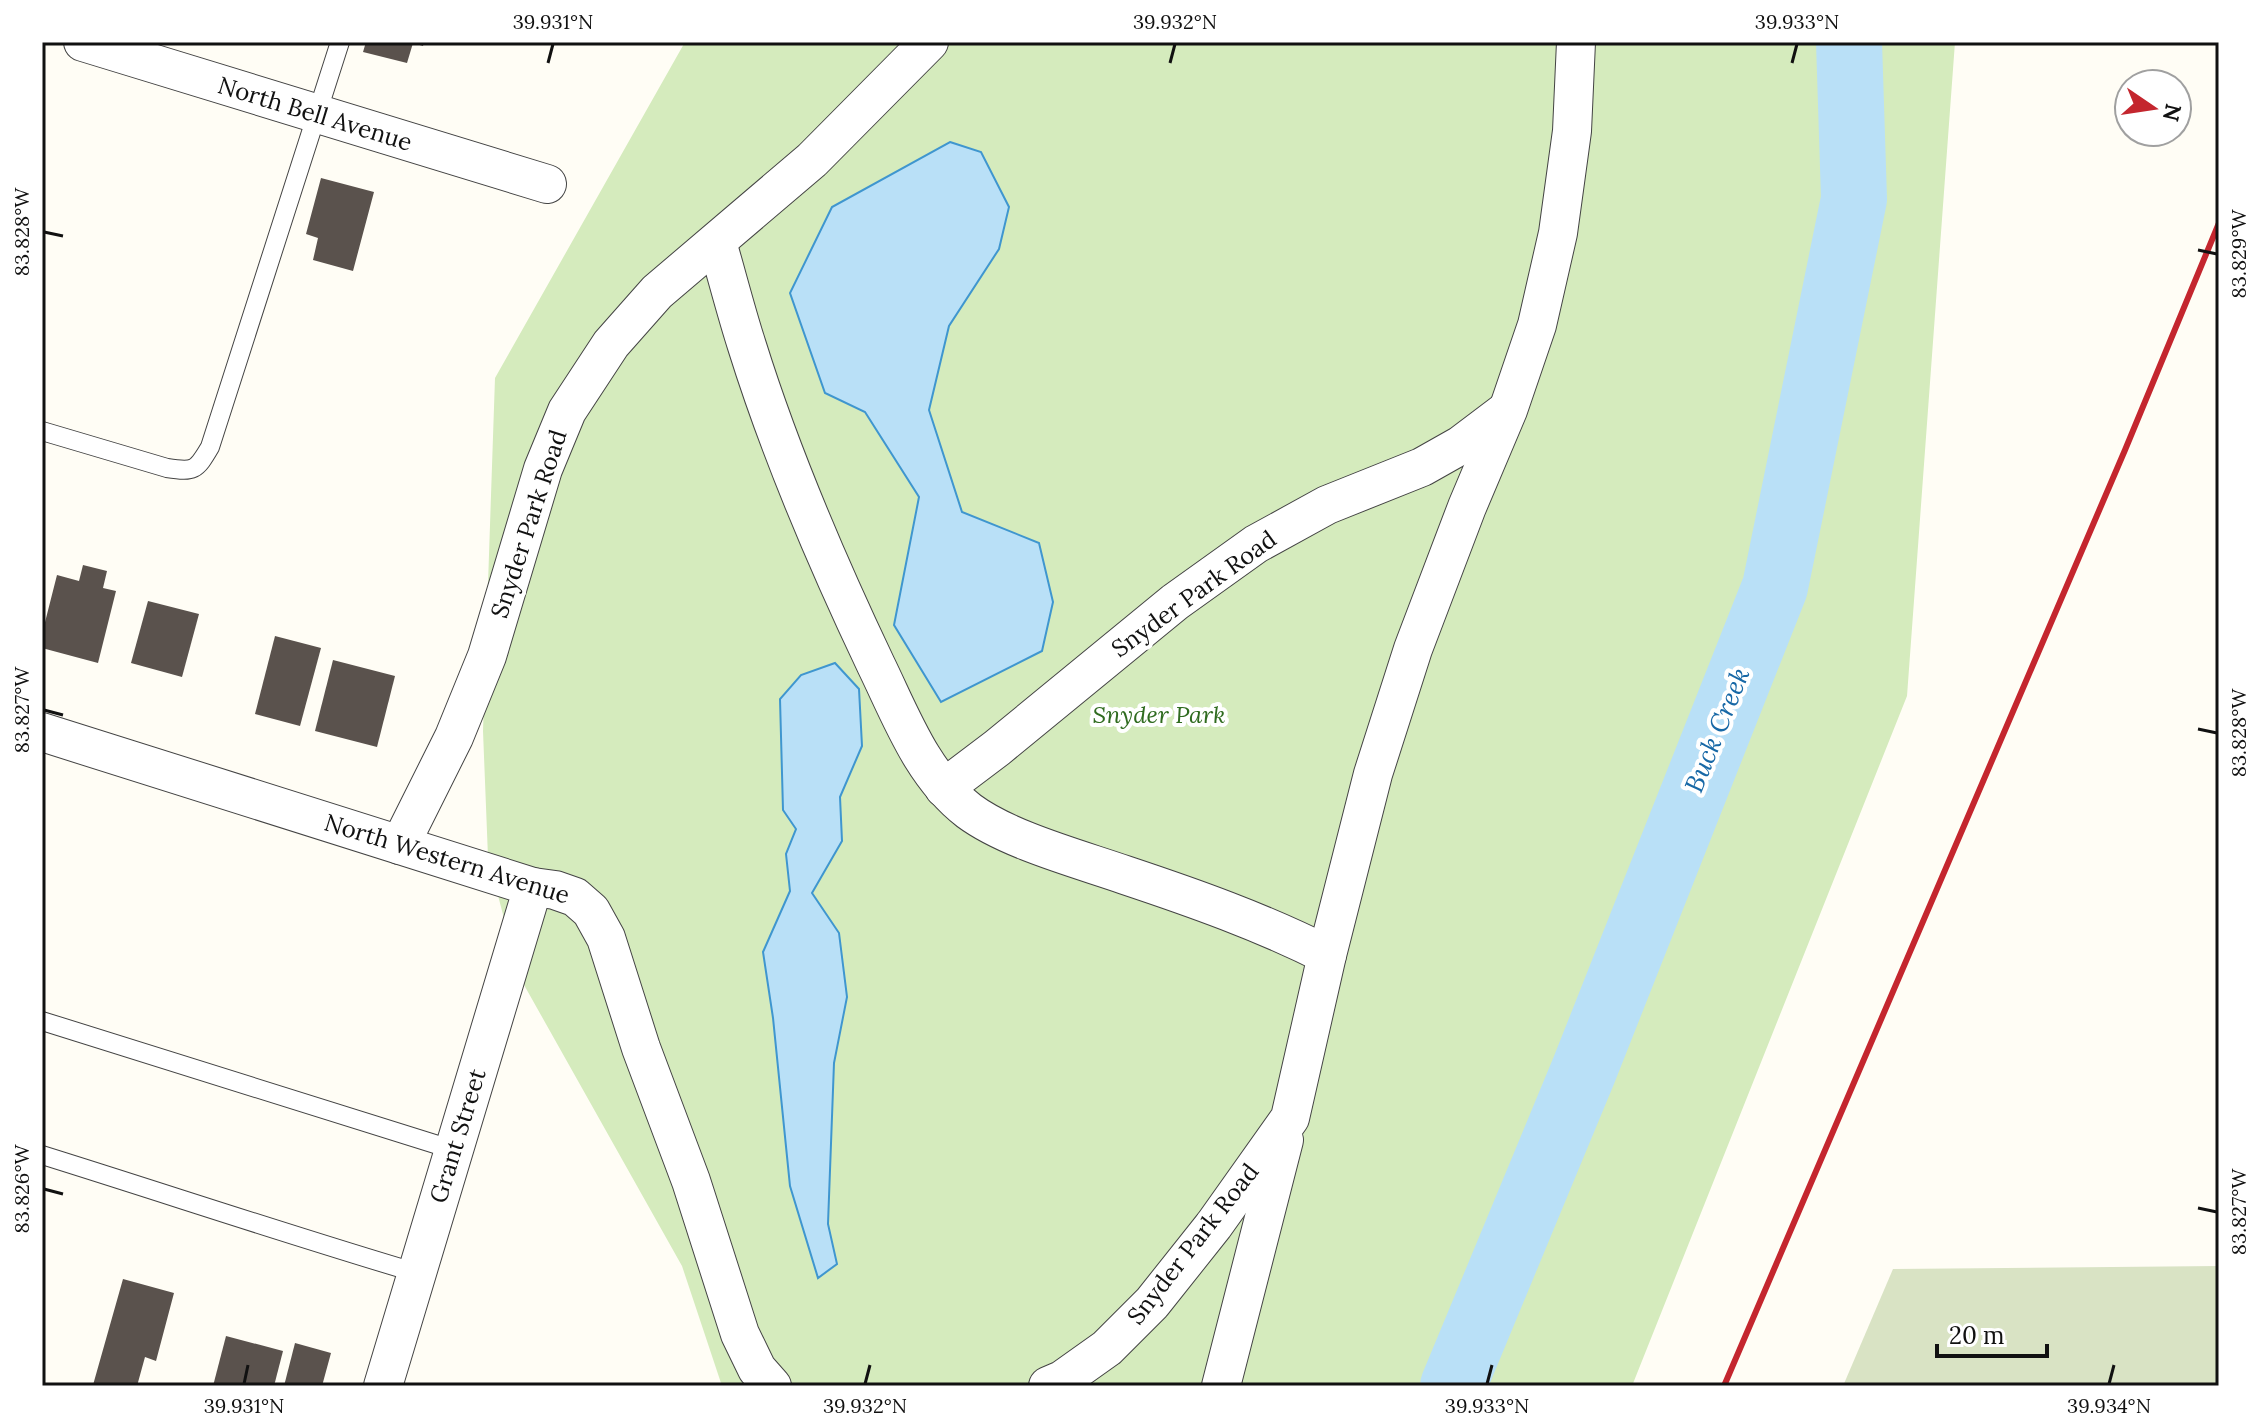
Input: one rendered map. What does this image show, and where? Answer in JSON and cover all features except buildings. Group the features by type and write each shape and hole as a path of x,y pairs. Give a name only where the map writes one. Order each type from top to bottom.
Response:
{"street":[{"name":"North Bell Avenue","path":"83,42 547,184"},
{"name":"Snyder Park Road","path":"400,845 454,737 487,656 543,469 567,411 611,344 657,292 812,160 929,42"},
{"name":"Snyder Park Road","path":"1221,1386 1373,774 1413,649 1508,410 1537,325 1558,233 1572,131 1576,42"},
{"path":"717,242 747,347 789,465 847,603 908,731 944,788 971,812 1011,833 1215,905 1327,955"},
{"name":"Snyder Park Road","path":"944,788 1175,602 1256,544 1327,505 1422,467 1461,445 1508,410"},
{"name":"North Western Avenue","path":"42,732 533,887 555,890 575,897 591,911 606,938 641,1048 691,1181 740,1334 757,1369 772,1386"},
{"name":"Grant Street","path":"383,1386 533,887"},
{"name":"Snyder Park Road","path":"1048,1386 1062,1380 1107,1348 1152,1303 1214,1225 1290,1118"}],"lane":[{"path":"42,431 167,468 188,471 199,465 210,447 340,42"},
{"path":"42,1021 454,1150"},
{"path":"42,1155 417,1273"}],"green space":[{"name":"Snyder Park","path":"685,42 1955,42 1907,696 1632,1386 722,1386 682,1266 519,976 488,857 483,731 495,378"},
{"path":"2219,1266 2219,1386 1843,1386 1893,1269"}],"water":[{"path":"950,142 981,152 1009,207 999,249 949,326 929,410 962,512 1039,543 1053,602 1042,651 941,702 894,625 919,497 865,412 825,393 790,293 832,207"},
{"path":"835,663 859,689 862,746 840,797 842,841 812,893 839,933 847,997 834,1063 828,1224 837,1264 818,1278 790,1186 763,952 790,891 786,854 796,829 783,810 780,699 801,675"}],"waterway":[{"name":"Buck Creek","path":"1453,1386 1584,1070 1775,587 1854,199 1849,42"}],"railway":[{"path":"1724,1386 2125,450 2219,223"}]}
